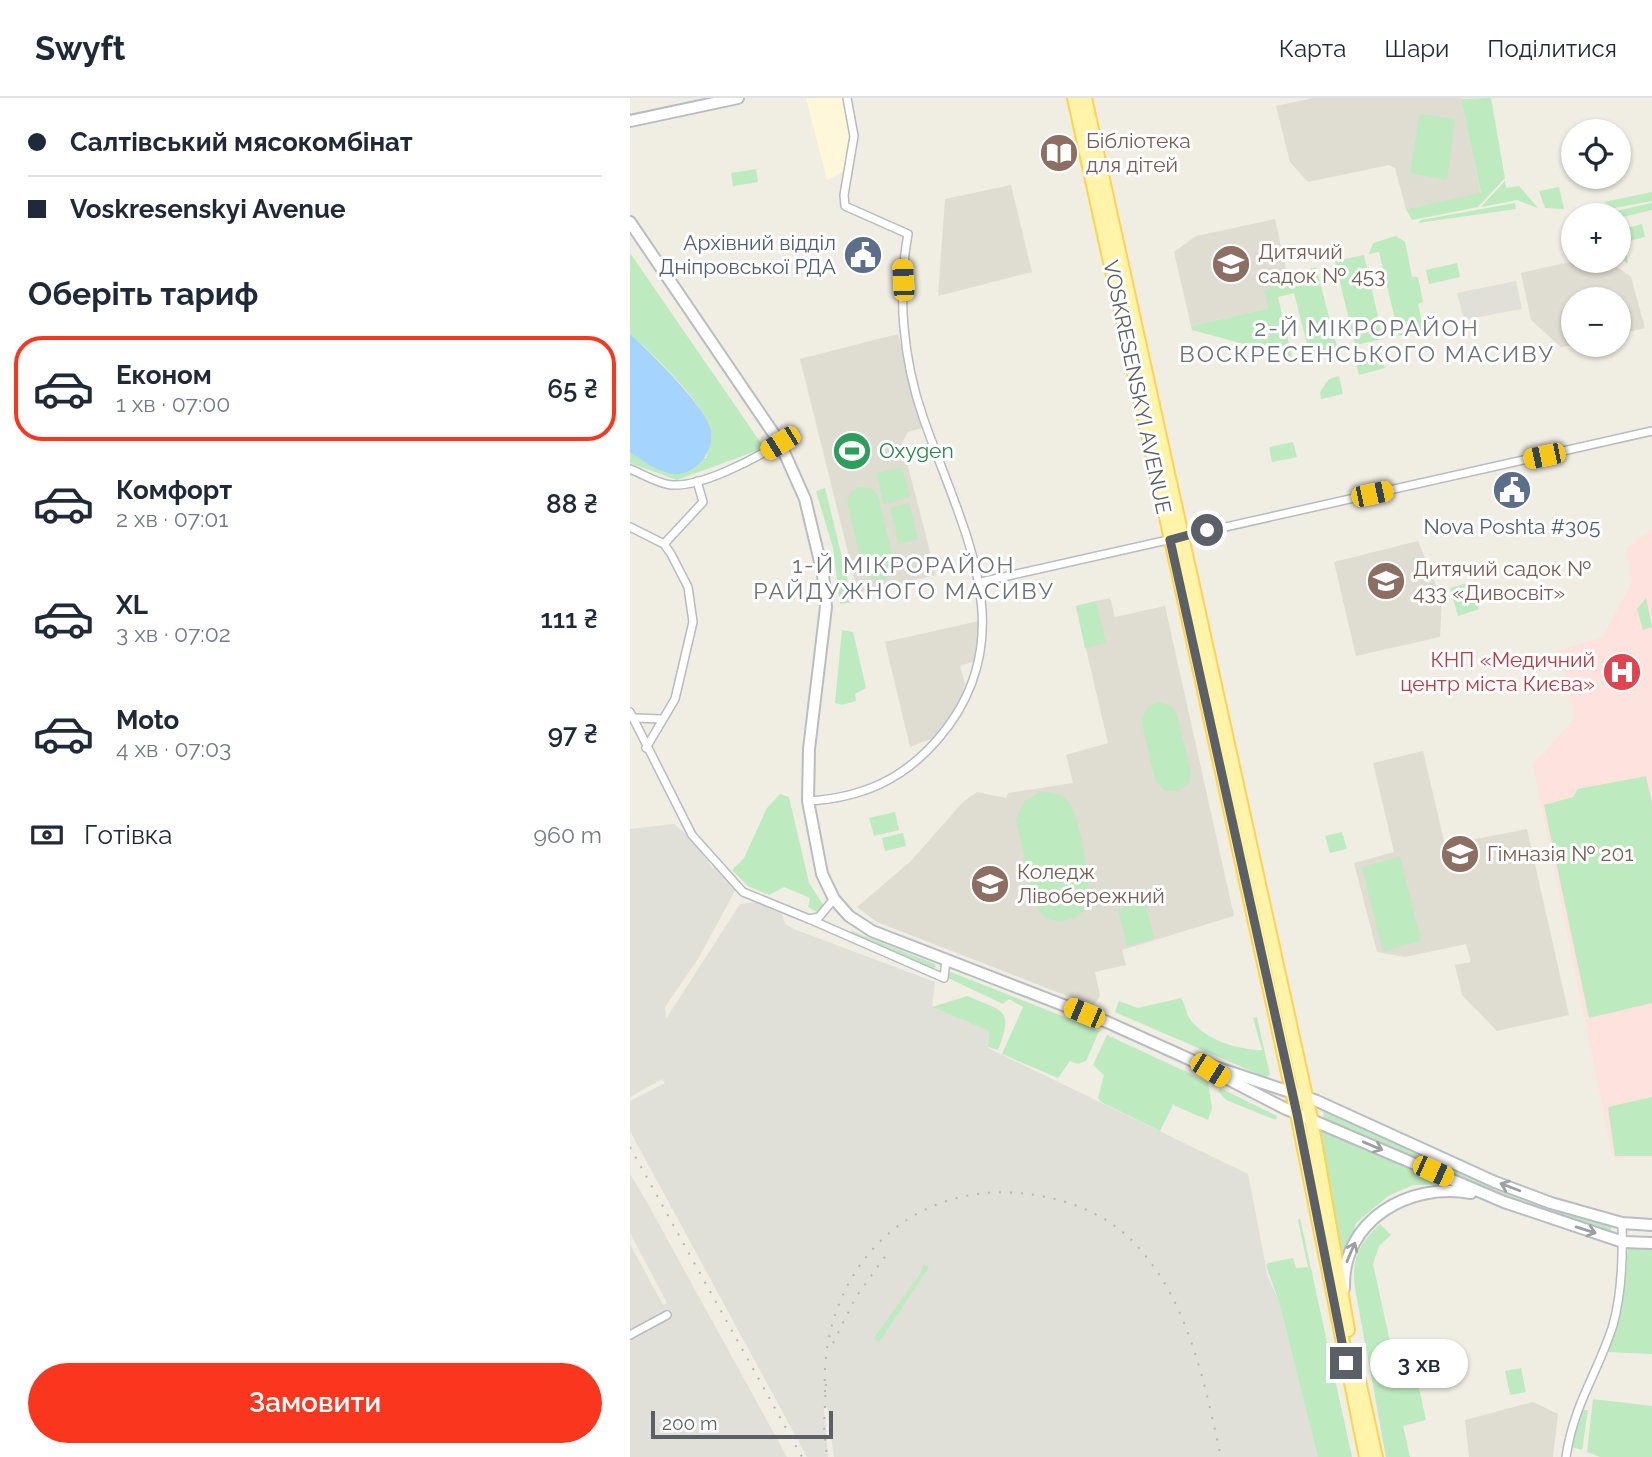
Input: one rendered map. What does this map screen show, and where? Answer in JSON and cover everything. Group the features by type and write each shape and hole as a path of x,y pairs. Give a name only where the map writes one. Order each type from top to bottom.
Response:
{"main road":[{"name":"VOSKRESENSKYI AVENUE","path":"1074,98 1176,537 1299,1095 1311,1119 1345,1319 1376,1457"},
{"name":"VOSKRESENSKYI AVENUE","path":"1085,98 1176,537"},
{"name":"VOSKRESENSKYI AVENUE","path":"1299,1095 1297,1114 1366,1457"}],"street":[{"path":"630,121 738,98"},
{"path":"808,801 831,799 870,789 909,770 943,733 974,685 984,635 981,583 923,417 909,364 902,265 908,234 845,206 844,195 854,136 847,98"},
{"path":"630,222 780,443 805,499 815,534 826,607 808,758 808,801 821,874 834,899 849,916 872,931 1052,999 1189,1059 1297,1114 1489,1196 1543,1217 1623,1242 1652,1243"},
{"path":"981,583 1652,431"},
{"path":"630,469 665,484 697,481 780,443"},
{"path":"664,544 703,502 697,481"},
{"path":"630,527 664,544 688,587 693,628 675,699 646,748"},
{"path":"662,719 633,715 646,748 692,835 743,892 944,978 946,960"},
{"path":"809,919 819,917 834,899"},
{"path":"1189,1059 1299,1095 1495,1182 1551,1203 1622,1223 1652,1225"},
{"path":"1345,1319 1346,1264 1362,1227 1386,1208 1415,1194 1455,1190 1489,1196"},
{"path":"1543,1217 1555,1214 1555,1207 1551,1203"},
{"path":"1566,1457 1577,1408 1615,1315 1623,1242 1622,1223"},
{"path":"630,1335 667,1315"}],"shaded area":[{"path":"806,98 843,98 851,132 849,148 844,171 827,180"},
{"path":"1314,98 1461,98 1481,194 1406,209 1395,168 1389,165 1308,182 1290,162 1276,106"},
{"path":"1011,185 1032,272 938,296 945,199"},
{"name":"Дитячий садок № 453","path":"1275,219 1288,278 1269,308 1191,326 1174,252 1196,236"},
{"path":"1561,264 1561,273 1626,273 1631,277 1645,328 1631,331 1631,287 1561,287 1561,347 1531,320 1521,273"},
{"path":"1516,281 1522,309 1469,319 1463,316 1457,293"},
{"path":"898,334 922,428 908,432 902,443 936,575 858,593 800,359"},
{"path":"1652,529 1652,1158 1613,1158 1533,765 1575,718 1559,650 1602,638 1632,583 1626,549"},
{"name":"Дитячий садок № 433 «Дивосвіт»","path":"1418,541 1442,600 1440,637 1356,656 1334,562"},
{"path":"1110,598 1115,617 1165,606 1234,916 1122,950 1126,965 1095,972 1100,996 1093,1006 877,922 857,907 911,861 963,802 977,792 1006,798 1008,793 1073,783 1066,755 1108,743 1076,606"},
{"path":"979,621 975,661 960,666 965,684 958,709 933,738 910,747 885,642"},
{"name":"Гімназія № 201","path":"1423,751 1445,845 1527,829 1569,1015 1497,1031 1462,995 1455,965 1471,962 1466,944 1405,957 1377,952 1354,863 1394,852 1373,763"},
{"path":"674,824 694,841 713,869 716,867 736,889 698,959 665,1007 666,1019 740,904 756,902 782,914 785,924 794,929 935,982 932,1007 989,1031 988,1048 1248,1174 1268,1277 1279,1302 1318,1457 834,1457 827,1407 824,1408 828,1457 807,1457 630,1131 630,1101 665,1083 662,1079 630,1097 630,829"},
{"path":"630,1174 787,1457 630,1457 630,1244 663,1305 667,1303 630,1233"},
{"path":"1533,1402 1558,1414 1553,1457 1469,1457 1465,1420"}],"green space":[{"path":"1491,98 1505,178 1478,207 1412,220 1406,209 1481,193 1461,99"},
{"path":"1420,114 1455,119 1447,180 1410,173"},
{"path":"756,169 758,182 733,186 731,173"},
{"path":"1505,181 1506,188 1519,186 1538,208 1517,200 1481,207"},
{"path":"1559,187 1563,203 1561,209 1545,208 1539,191"},
{"path":"1652,192 1652,201 1631,205 1604,202"},
{"path":"1515,203 1516,209 1418,223 1421,220"},
{"path":"1652,203 1652,210 1631,215 1631,208"},
{"path":"1642,224 1645,237 1631,240 1631,227"},
{"path":"1396,236 1405,242 1412,277 1418,277 1423,302 1418,304 1424,330 1399,336 1379,252 1369,254 1373,243"},
{"path":"630,253 763,446 756,451 677,480 630,463 630,452 648,464 706,458 711,433 703,414 685,389 630,334"},
{"path":"1364,255 1383,339 1355,345 1335,261"},
{"path":"1457,263 1460,277 1429,284 1426,270"},
{"path":"1316,267 1338,351 1310,356 1294,293 1278,297 1292,357 1192,330 1191,326 1269,308 1265,291 1287,276"},
{"path":"1381,352 1385,368 1359,375 1355,359"},
{"path":"1339,376 1343,394 1321,399 1320,392 1329,379"},
{"path":"1293,442 1297,457 1272,462 1269,447"},
{"path":"902,467 910,497 884,504 876,473"},
{"path":"858,487 871,488 878,495 895,566 893,573 884,580 869,578 863,569 847,501 851,492"},
{"path":"825,488 853,602 840,604 833,548 816,491"},
{"path":"909,503 918,539 899,544 890,508"},
{"path":"1471,582 1479,609 1458,616 1450,588"},
{"path":"1646,598 1652,627 1643,630 1637,609"},
{"path":"1096,601 1106,643 1085,648 1076,606"},
{"path":"842,630 853,632 866,688 855,694 856,701 842,705 835,703"},
{"path":"1158,702 1171,706 1176,712 1191,772 1189,783 1176,791 1164,790 1155,780 1141,719 1149,706"},
{"path":"1646,776 1652,804 1652,1003 1589,1018 1544,805 1573,797 1578,789"},
{"path":"1040,792 1057,794 1070,804 1078,824 1085,856 1088,887 1086,908 1077,917 1060,922 1046,918 1034,904 1016,820 1024,802"},
{"path":"780,794 789,797 809,883 824,906 817,912 808,907 810,898 784,887 769,895 748,886 732,870 744,858 767,808"},
{"path":"895,812 899,830 874,836 869,818"},
{"path":"1342,832 1347,849 1330,853 1325,836"},
{"path":"903,833 906,846 885,851 882,838"},
{"path":"1400,857 1421,941 1383,951 1362,867"},
{"path":"1145,902 1154,939 1127,946 1118,909"},
{"path":"852,931 935,964 936,967 931,969 850,933"},
{"path":"951,972 1099,1031 1086,1061 1078,1064 1070,1061 1058,1078 1002,1054 1023,1007 1009,999 1003,1004 948,978 947,975"},
{"path":"967,996 1002,1013 1005,1026 998,1050 988,1047 989,1031 932,1007"},
{"path":"1181,998 1196,1026 1213,1038 1233,1046 1262,1050 1253,1018 1257,1017 1270,1075 1265,1077 1115,1012 1119,1001 1138,1008"},
{"path":"1107,1035 1208,1082 1212,1108 1208,1120 1173,1105 1160,1131 1101,1102 1098,1098 1104,1075 1093,1065"},
{"path":"1220,1088 1277,1116 1276,1120 1226,1100 1218,1091"},
{"path":"1652,1097 1652,1156 1615,1156 1608,1107"},
{"path":"1323,1109 1611,1224 1611,1233 1537,1212 1324,1120"},
{"path":"1317,1126 1452,1184 1413,1185 1388,1196 1356,1223 1341,1270"},
{"path":"1300,1218 1352,1457 1318,1457 1279,1302 1266,1265 1293,1258 1296,1268 1308,1267 1298,1220"},
{"path":"1380,1224 1391,1235 1379,1246 1373,1264 1392,1351 1410,1347 1426,1420 1403,1426 1410,1457 1386,1457 1355,1288 1354,1269 1358,1253"},
{"path":"1628,1246 1652,1249 1652,1354 1607,1352 1622,1308"},
{"path":"923,1264 929,1267 879,1342 874,1338 921,1273"},
{"path":"1521,1368 1526,1392 1510,1395 1505,1371"},
{"path":"1593,1399 1652,1406 1652,1457 1600,1457 1587,1452"},
{"path":"1579,1410 1588,1410 1582,1450 1572,1447"}],"water":[{"path":"630,334 687,392 706,417 710,427 710,444 703,460 689,471 681,474 666,473 630,452"}],"railway":[{"path":"630,1147 802,1457"},
{"path":"825,1392 827,1347 838,1306 857,1269 883,1238 915,1215 953,1199 995,1192 1041,1196 1081,1207 1106,1220 1128,1237 1156,1269 1170,1293 1193,1346 1221,1457"},
{"path":"833,1343 856,1297 889,1251"},
{"path":"826,1384 824,1426 827,1457"}],"place":[{"name":"Бібліотека для дітей","path":"1059,153"},
{"name":"Архівний відділ Дніпровської РДА","path":"863,255"},
{"name":"Дитячий садок № 453","path":"1231,264"},
{"name":"Oxygen","path":"852,451"},
{"name":"Nova Poshta #305","path":"1512,490"},
{"name":"Дитячий садок № 433 «Дивосвіт»","path":"1386,581"},
{"name":"КНП «Медичний центр міста Києва»","path":"1622,672"},
{"name":"Гімназія № 201","path":"1460,854"},
{"name":"Коледж Лівобережний","path":"990,884"}],"district":[{"name":"2-Й МІКРОРАЙОН ВОСКРЕСЕНСЬКОГО МАСИВУ","path":"1367,341"},
{"name":"1-Й МІКРОРАЙОН РАЙДУЖНОГО МАСИВУ","path":"904,578"}],"route":[{"path":"1207,530 1170,540 1297,1114 1346,1363"}]}
